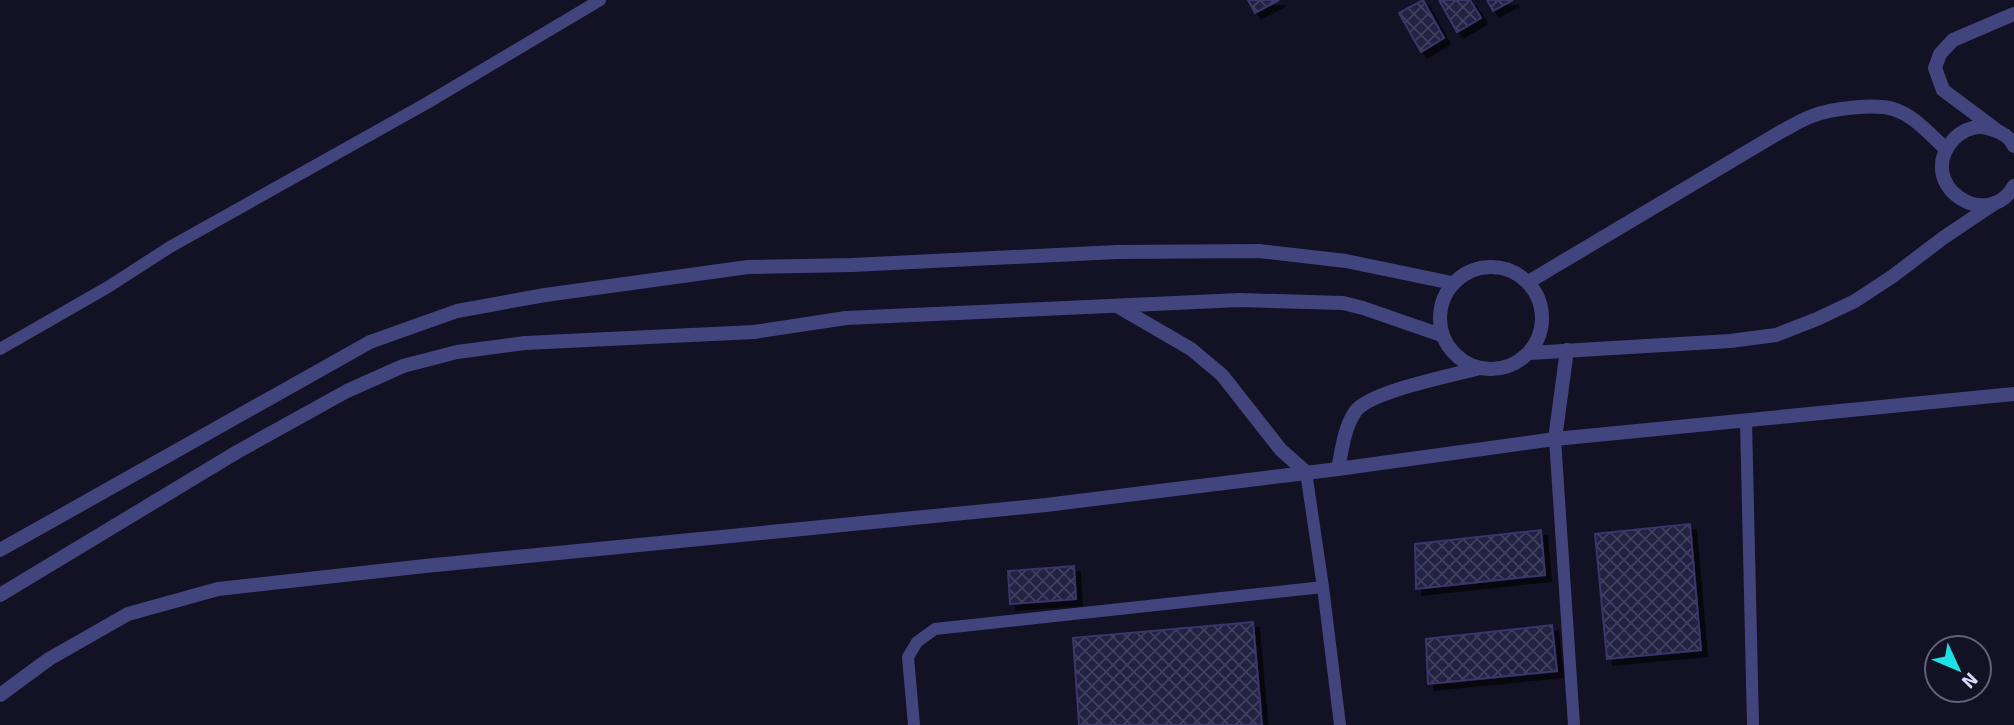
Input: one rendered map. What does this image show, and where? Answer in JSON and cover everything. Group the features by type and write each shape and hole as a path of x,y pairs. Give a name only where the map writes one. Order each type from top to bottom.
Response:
{"street":[{"path":"2014,14 1953,40 1940,54 1935,68 1943,90 1996,129 2014,146"},
{"path":"1530,281 1813,115 1851,108 1895,109 1915,121 1946,149"},
{"path":"1995,203 1976,206 1959,199 1946,185 1941,167 1946,149 1959,134 1977,127 1996,129"},
{"path":"1338,469 1346,430 1356,410 1378,396 1476,369 1505,369 1530,354 1730,341 1776,335 1854,301 2010,193 2014,186"},
{"path":"0,550 370,342 457,311 545,295 748,267 852,265 1117,252 1259,251 1346,261 1452,284"},
{"path":"1476,369 1454,356 1441,335 1440,308 1452,284 1476,268 1504,267 1530,281 1542,304 1542,330 1530,354"},
{"path":"0,595 237,452 347,391 403,366 457,352 525,342 754,332 846,318 1240,300 1343,303 1441,335"},
{"path":"1116,306 1191,349 1222,375 1281,450 1306,472"},
{"path":"1555,439 1567,350"},
{"path":"0,695 49,659 128,614 218,589 1045,505 1555,439 2014,394"}],"lane":[{"path":"0,349 108,287 170,247 427,103 600,0"},
{"path":"1746,421 1753,725"},
{"path":"1555,439 1574,725"},
{"path":"1306,472 1340,725"},
{"path":"915,725 908,657 917,642 935,629 1323,587"}],"building":[{"path":"1248,0 1279,0 1255,13"},
{"path":"1423,0 1444,38 1421,52 1399,13"},
{"path":"1439,0 1470,0 1481,18 1457,32"},
{"path":"1487,0 1513,0 1493,11"},
{"path":"1690,524 1701,650 1607,659 1595,534"},
{"path":"1541,530 1545,575 1416,589 1415,544"},
{"path":"1074,566 1076,599 1010,604 1008,571"},
{"path":"1253,622 1262,725 1079,725 1073,638"},
{"path":"1552,625 1557,671 1428,684 1426,639"}]}
